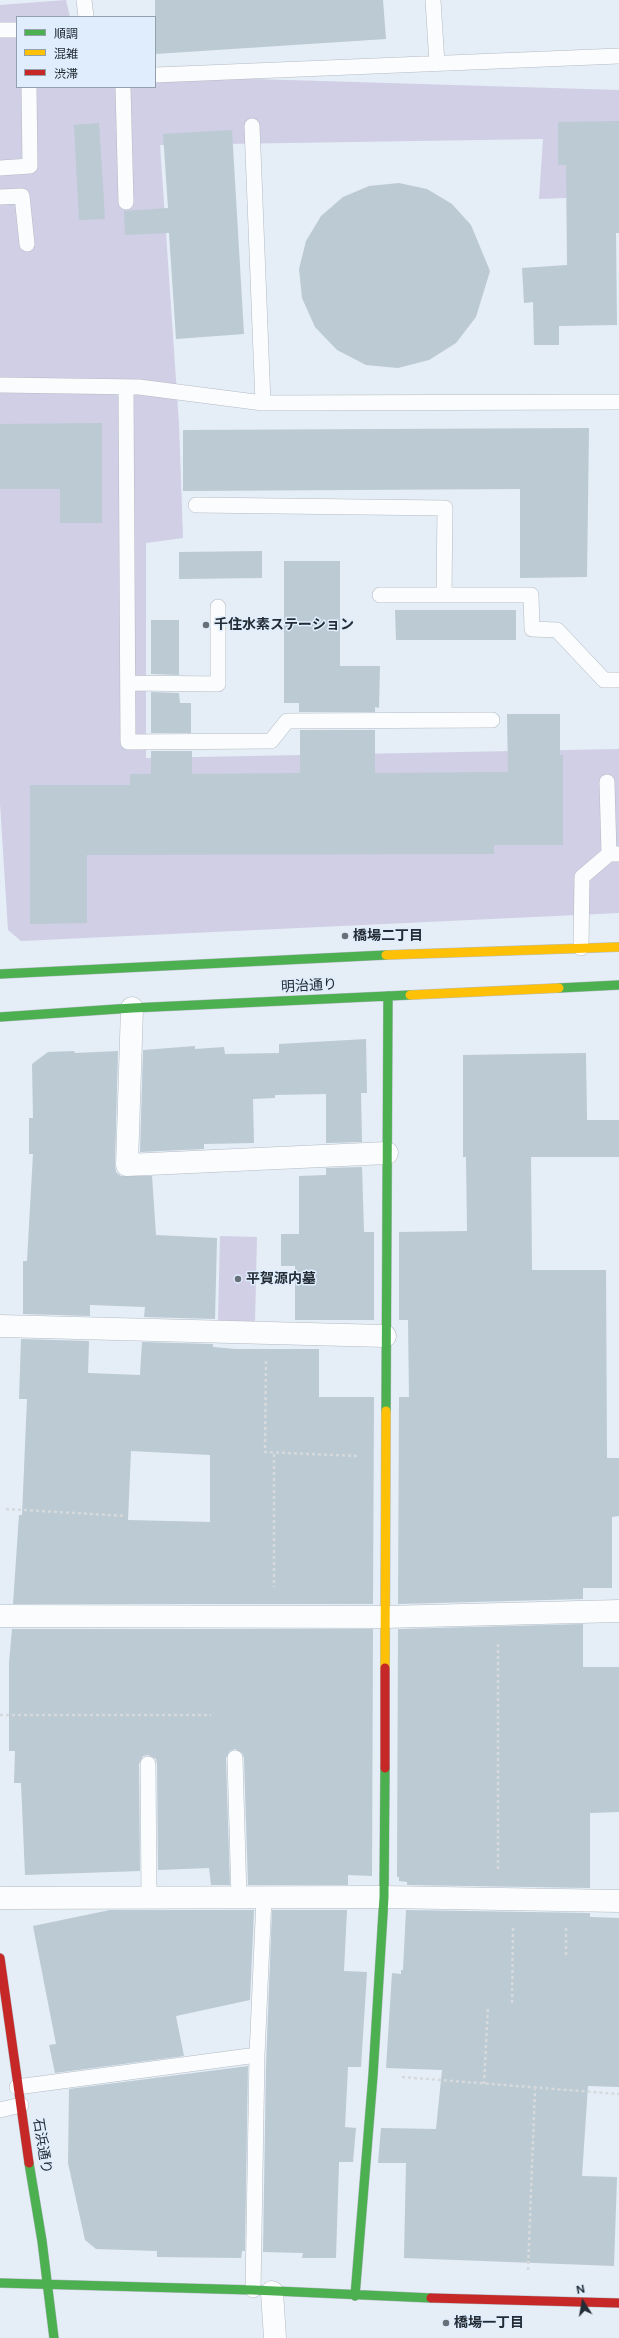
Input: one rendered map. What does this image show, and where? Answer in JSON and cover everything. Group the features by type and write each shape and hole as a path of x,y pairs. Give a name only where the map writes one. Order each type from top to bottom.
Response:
{"street":[{"name":"明治通り","path":"0,974 360,956 619,946"},
{"name":"明治通り","path":"0,1017 132,1008 619,985"},
{"path":"355,2296 373,2075 384,1898 385,1336 388,996"},
{"path":"132,1008 128,1165 387,1153"},
{"path":"0,1326 385,1336"},
{"path":"0,1616 385,1618 619,1611"},
{"path":"0,1898 384,1898 619,1901"},
{"name":"石浜通り","path":"0,1958 2,1982 48,2283 54,2338"},
{"path":"0,2283 48,2283 355,2296 619,2303"},
{"path":"263,2291 275,2338"}],"lane":[{"path":"84,0 86,16"},
{"path":"433,0 437,64"},
{"path":"0,30 16,30"},
{"path":"156,76 619,56"},
{"path":"0,168 30,166 29,88"},
{"path":"123,88 126,202"},
{"path":"252,126 263,403"},
{"path":"0,197 22,196 27,244"},
{"path":"0,385 139,387 263,403 619,402"},
{"path":"126,387 128,742 271,741 287,721 492,720"},
{"path":"196,505 446,508 444,596"},
{"path":"380,595 444,596 531,594 532,629 557,630 604,680 619,680"},
{"path":"128,683 218,684 218,607"},
{"path":"581,948 582,877 614,854 607,782"},
{"path":"235,1758 239,1898"},
{"path":"148,1764 149,1898"},
{"path":"263,2291 257,2055 264,1898"},
{"path":"18,2087 257,2055"},
{"path":"0,2110 21,2105"}],"path":[{"path":"266,1333 265,1452 274,1454 361,1456"},
{"path":"274,1454 274,1595"},
{"path":"6,1509 126,1516"},
{"path":"498,1614 498,1899"},
{"path":"0,1715 211,1715"},
{"path":"512,2003 513,1925"},
{"path":"566,1925 566,1955"},
{"path":"484,2084 488,2006"},
{"path":"373,2075 535,2089 619,2094"},
{"path":"528,2270 535,2089"}],"shaded area":[{"path":"66,0 70,16 16,16 16,88 156,88 156,76 619,90 619,196 539,199 543,139 160,145 179,424 183,538 146,543 146,758 619,749 619,913 21,941 8,930 0,803 0,5"},
{"path":"220,1236 257,1237 255,1322 218,1321"}],"building":[{"path":"155,0 383,0 386,39 156,54"},
{"path":"619,121 619,233 616,233 617,325 559,326 559,345 534,345 533,302 524,303 522,268 567,265 566,165 558,165 558,122"},
{"path":"99,123 105,219 79,220 74,125"},
{"path":"232,130 244,334 176,339 169,233 125,235 124,211 168,208 163,134"},
{"path":"399,183 427,189 452,204 471,225 490,271 476,317 456,343 429,360 398,368 366,365 337,350 315,327 302,298 299,269 306,241 321,216 343,197 369,186"},
{"path":"102,423 102,523 60,523 60,489 0,489 0,424"},
{"path":"589,428 587,577 520,578 520,489 183,491 183,430"},
{"path":"262,551 262,578 179,579 179,552"},
{"path":"284,561 340,561 340,666 380,666 379,708 375,707 375,712 299,712 299,703 284,703"},
{"path":"395,610 516,610 516,640 396,640"},
{"path":"151,620 179,620 179,675 151,674"},
{"path":"151,692 179,693 180,703 191,703 191,733 151,733"},
{"path":"507,714 560,714 560,755 563,755 563,845 494,845 494,854 87,855 87,923 30,924 30,785 130,785 130,774 151,774 151,751 192,751 192,774 300,773 300,730 375,730 375,773 508,772"},
{"path":"366,1039 367,1093 361,1093 362,1142 326,1143 326,1094 275,1095 275,1098 253,1099 254,1143 204,1144 204,1149 140,1152 143,1050 195,1046 195,1049 224,1047 225,1054 279,1053 279,1044"},
{"path":"74,1051 75,1053 118,1051 116,1172 121,1176 152,1176 156,1235 217,1238 215,1319 144,1317 145,1307 90,1305 90,1316 23,1314 23,1261 27,1261 33,1154 29,1154 29,1118 33,1118 32,1064 48,1052"},
{"path":"586,1053 587,1120 619,1120 619,1157 531,1157 532,1270 606,1270 607,1458 619,1458 619,1516 612,1517 612,1588 583,1588 583,1599 398,1604 399,1397 409,1397 408,1320 399,1320 399,1232 467,1231 466,1157 463,1157 463,1055"},
{"path":"362,1167 364,1232 374,1232 374,1320 295,1320 295,1266 281,1266 281,1234 299,1234 299,1176 326,1175 326,1168"},
{"path":"21,1339 89,1341 88,1373 140,1375 142,1342 213,1344 213,1347 236,1349 319,1349 319,1397 374,1397 373,1604 13,1604 19,1515 22,1515 27,1399 19,1399","holes":["131,1451 210,1455 210,1522 128,1520"]},
{"path":"583,1624 583,1667 619,1667 619,1812 590,1813 590,1888 407,1885 407,1882 399,1881 399,1877 397,1877 398,1629"},
{"path":"12,1629 373,1629 372,1876 348,1875 348,1885 248,1885 244,1758 242,1753 235,1749 230,1751 226,1758 230,1885 211,1885 209,1868 158,1870 157,1764 156,1759 148,1755 143,1756 139,1764 140,1871 25,1875 21,1783 14,1783 15,1751 9,1751 9,1663"},
{"path":"110,1910 254,1910 250,2000 176,2016 184,2056 55,2073 49,2045 56,2044 33,1926"},
{"path":"272,1910 347,1910 344,1971 367,1972 361,2067 348,2067 345,2127 356,2128 353,2162 339,2162 336,2258 302,2258 303,2253 263,2252 266,2066"},
{"path":"406,1910 590,1913 590,1917 619,1918 619,2087 588,2086 582,2176 617,2177 614,2266 404,2258 406,2163 378,2163 381,2128 436,2129 442,2070 386,2068 392,1973 401,1974 401,1970 403,1970"},
{"path":"248,2066 245,2251 242,2251 241,2258 157,2257 157,2251 96,2249 85,2240 68,2163 69,2089"}],"traffic: fast":[{"path":"0,974 386,955"},
{"path":"559,988 619,985"},
{"path":"0,1017 132,1008 410,995"},
{"path":"386,1411 388,996"},
{"path":"355,2296 373,2075 384,1897 385,1768"},
{"path":"29,2163 42,2241 54,2338"},
{"path":"0,2283 253,2290 431,2298"}],"traffic: slow":[{"path":"386,955 619,947"},
{"path":"410,995 559,988"},
{"path":"385,1668 386,1411"}],"traffic: jam":[{"path":"385,1668 385,1768"},
{"path":"0,1958 29,2163"},
{"path":"431,2298 619,2303"}],"place":[{"name":"千住水素ステーション","path":"206,625"},
{"name":"橋場二丁目","path":"345,936"},
{"name":"平賀源内墓","path":"238,1279"},
{"name":"橋場一丁目","path":"446,2323"}]}
